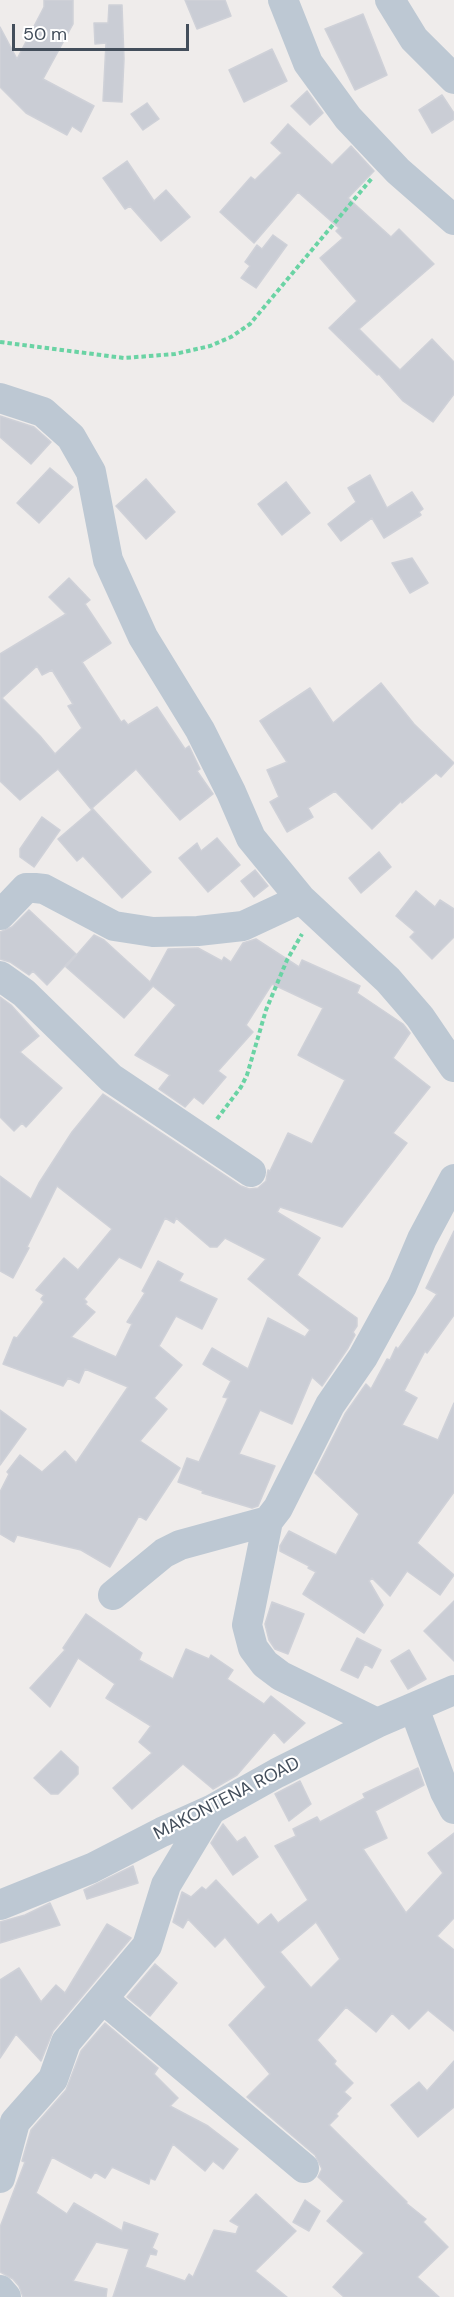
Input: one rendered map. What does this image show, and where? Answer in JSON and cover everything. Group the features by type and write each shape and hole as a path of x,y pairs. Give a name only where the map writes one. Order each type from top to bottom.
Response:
{"street":[{"path":"283,0 308,63 348,118 387,159 454,220"},
{"path":"390,0 414,39 454,79"},
{"path":"0,398 43,412 71,436 91,472 108,560 143,637 200,730 251,838 308,906 388,981 420,1017 454,1067"},
{"path":"0,915 26,888 44,889 114,926 153,932 198,931 243,926 308,906"},
{"path":"0,976 24,993 111,1078 251,1172"},
{"path":"377,1723 280,1676 265,1664 253,1648 247,1625 268,1521 278,1508 330,1405 363,1357 454,1179"},
{"path":"113,1595 164,1553 180,1545 268,1521"},
{"name":"MAKONTENA ROAD","path":"0,1905 92,1868 211,1810 277,1773 377,1723 454,1690"},
{"path":"414,1708 445,1792 454,1809"},
{"path":"0,2178 15,2122 53,2079 66,2042 147,1946 166,1885 211,1810"},
{"path":"103,1999 304,2168"},
{"path":"0,2290 6,2297"}],"path":[{"path":"0,342 124,357 175,354 231,337 250,324 387,159"},
{"path":"202,1139 247,1076 254,1047 308,906"}],"building":[{"path":"44,0 73,0 73,24 43,79 94,106 81,132 72,126 67,135 26,113 0,87 0,27 17,59 44,7"},
{"path":"185,0 225,0 231,16 197,29"},
{"path":"109,5 122,5 124,59 122,102 103,101 106,43 95,44 94,23 108,23"},
{"path":"363,14 387,75 355,90 325,29"},
{"path":"272,49 287,81 244,102 229,70"},
{"path":"307,91 323,113 310,125 291,106"},
{"path":"442,95 454,113 454,119 432,133 419,110"},
{"path":"147,103 159,119 143,130 131,114"},
{"path":"288,124 332,165 351,146 374,171 348,198 391,237 399,229 434,264 359,329 400,370 432,339 454,362 454,394 433,422 403,401 379,374 377,375 329,328 357,301 320,258 343,238 336,231 339,228 298,192 254,243 220,212 251,177 255,180 282,153 271,143"},
{"path":"127,161 154,201 166,190 190,217 161,241 130,206 125,209 103,178"},
{"path":"273,235 287,245 256,288 241,278 250,266 245,262 257,245 262,249"},
{"path":"0,416 34,427 51,442 31,464 0,437"},
{"path":"50,468 73,487 39,523 17,503"},
{"path":"370,475 387,508 412,492 423,509 419,512 421,515 384,538 372,518 341,541 328,524 356,502 348,488"},
{"path":"146,479 175,512 146,539 116,506"},
{"path":"286,482 310,513 282,535 258,504"},
{"path":"412,558 428,583 410,593 392,563"},
{"path":"69,578 90,600 85,604 111,643 82,662 121,722 124,720 128,725 157,707 185,749 189,746 200,769 197,771 213,794 180,820 136,769 91,809 58,769 20,800 0,781 0,654 66,614 49,597","holes":["37,666 42,675 52,670 73,704 68,706 82,728 55,754 2,698"]},
{"path":"381,683 414,724 454,763 441,777 436,773 402,803 401,801 372,829 335,791 308,808 313,817 287,832 270,802 279,797 267,770 287,762 260,721 310,688 333,723"},
{"path":"93,809 151,872 122,898 83,856 77,861 58,839"},
{"path":"42,817 60,830 34,867 20,857 20,849"},
{"path":"217,838 240,865 208,892 179,858 197,843 201,851"},
{"path":"379,852 391,867 361,893 349,878"},
{"path":"255,870 268,886 254,897 241,881"},
{"path":"416,891 435,907 440,900 454,909 454,937 432,959 410,937 415,932 396,916"},
{"path":"29,910 76,954 47,985 33,971 29,975 10,962 0,959 0,932 12,927"},
{"path":"94,935 104,940 150,982 168,949 198,948 222,961 224,957 231,962 243,943 256,939 299,967 302,960 360,986 357,993 403,1024 410,1033 393,1058 430,1087 393,1133 407,1143 342,1227 280,1207 277,1212 320,1238 297,1275 357,1318 357,1326 348,1348 322,1386 312,1377 292,1424 260,1410 239,1454 275,1466 258,1506 252,1508 202,1493 203,1491 178,1482 187,1458 199,1462 228,1398 223,1397 231,1381 203,1364 212,1348 248,1369 268,1318 305,1337 310,1330 248,1279 266,1259 225,1238 217,1247 210,1247 176,1218 174,1223 165,1218 141,1268 119,1257 84,1299 87,1302 85,1304 95,1312 71,1337 116,1357 132,1324 127,1322 145,1293 142,1291 158,1261 183,1274 179,1281 217,1299 202,1329 176,1316 159,1346 182,1365 154,1398 167,1409 140,1441 180,1468 146,1520 139,1516 110,1567 81,1550 17,1535 14,1542 0,1534 0,1492 9,1474 7,1472 20,1455 42,1472 65,1451 76,1463 128,1387 85,1369 79,1383 68,1378 63,1386 3,1364 14,1337 17,1338 44,1302 41,1299 44,1295 36,1290 64,1258 78,1270 112,1229 57,1186 13,1278 0,1271 0,1176 31,1199 72,1132 103,1094 241,1186 249,1189 258,1188 266,1181 268,1170 270,1171 288,1133 312,1144 345,1080 298,1055 323,1008 272,984 246,1025 253,1032 218,1071 226,1077 203,1104 194,1097 185,1107 159,1089 170,1075 135,1055 176,1005 153,986 124,1018 66,967"},
{"path":"0,997 11,1005 39,1036 20,1052 62,1088 26,1127 22,1123 14,1131 0,1117"},
{"path":"454,1231 454,1315 427,1353 425,1351 404,1391 417,1398 402,1425 438,1440 454,1403 454,1492 417,1543 454,1575 440,1595 407,1571 390,1596 372,1578 369,1581 383,1605 364,1633 303,1594 316,1572 280,1551 280,1546 289,1531 336,1555 359,1514 315,1473 345,1414 366,1384 371,1389 387,1359 390,1360 396,1347 398,1349 437,1294 426,1288"},
{"path":"0,1410 26,1429 0,1465"},
{"path":"454,1601 454,1661 424,1631"},
{"path":"272,1602 304,1614 288,1654 275,1649 269,1640 265,1624"},
{"path":"86,1614 142,1653 139,1660 173,1679 186,1649 209,1659 211,1655 233,1670 227,1679 264,1704 271,1696 305,1723 284,1743 274,1732 237,1775 213,1789 183,1764 132,1809 113,1788 152,1753 139,1742 151,1726 106,1698 115,1684 78,1658 50,1707 30,1688 65,1650 63,1648"},
{"path":"357,1638 381,1650 372,1668 365,1664 358,1678 341,1670"},
{"path":"409,1650 426,1679 408,1689 391,1661"},
{"path":"61,1751 78,1767 78,1774 58,1794 51,1794 34,1778"},
{"path":"418,1768 424,1785 375,1811 387,1838 363,1849 406,1913 443,1873 428,1853 454,1833 454,1918 437,1936 454,1950 454,2031 428,2010 409,2029 392,2013 376,2032 346,2007 317,2040 336,2061 334,2064 353,2083 344,2092 351,2098 329,2125 406,2203 426,2219 423,2222 448,2247 417,2277 439,2297 344,2297 333,2287 364,2253 327,2221 344,2201 318,2177 322,2169 315,2155 247,2097 270,2074 229,2025 266,1987 225,1937 215,1947 188,1919 183,1928 173,1922 182,1892 191,1897 202,1887 206,1890 216,1880 258,1925 271,1914 278,1923 308,1900 275,1846 296,1836 293,1829 317,1817 320,1822 365,1798 363,1794","holes":["316,1922 340,1959 311,1988 280,1952"]},
{"path":"300,1781 311,1804 289,1821 275,1794"},
{"path":"223,1824 237,1842 245,1837 258,1857 233,1875 211,1843"},
{"path":"133,1866 138,1883 87,1899 84,1890"},
{"path":"50,1903 60,1925 0,1943 0,1922 25,1915"},
{"path":"107,1924 131,1938 53,2031 41,2061 16,2034 0,2058 0,1980 19,1968 41,2002 56,1985 65,1993"},
{"path":"155,1964 177,1983 150,2016 127,1997"},
{"path":"105,2023 158,2068 154,2074 178,2098 170,2106 208,2126 238,2149 223,2169 213,2161 205,2171 173,2144 155,2180 150,2178 149,2184 112,2167 105,2178 95,2172 91,2178 52,2157 36,2193 67,2214 74,2203 122,2231 124,2222 158,2234 152,2248 157,2251 156,2255 150,2254 145,2267 185,2281 189,2274 193,2277 214,2230 236,2234 239,2226 230,2221 256,2194 296,2231 255,2271 287,2297 113,2297 129,2249 96,2242 73,2281 107,2289 106,2297 23,2297 19,2286 13,2279 0,2272 0,2227 25,2162 22,2161 31,2130 66,2090 81,2051"},
{"path":"454,2061 454,2107 418,2137 391,2105 419,2082 427,2091"},
{"path":"305,2200 320,2211 309,2231 293,2222"}]}
